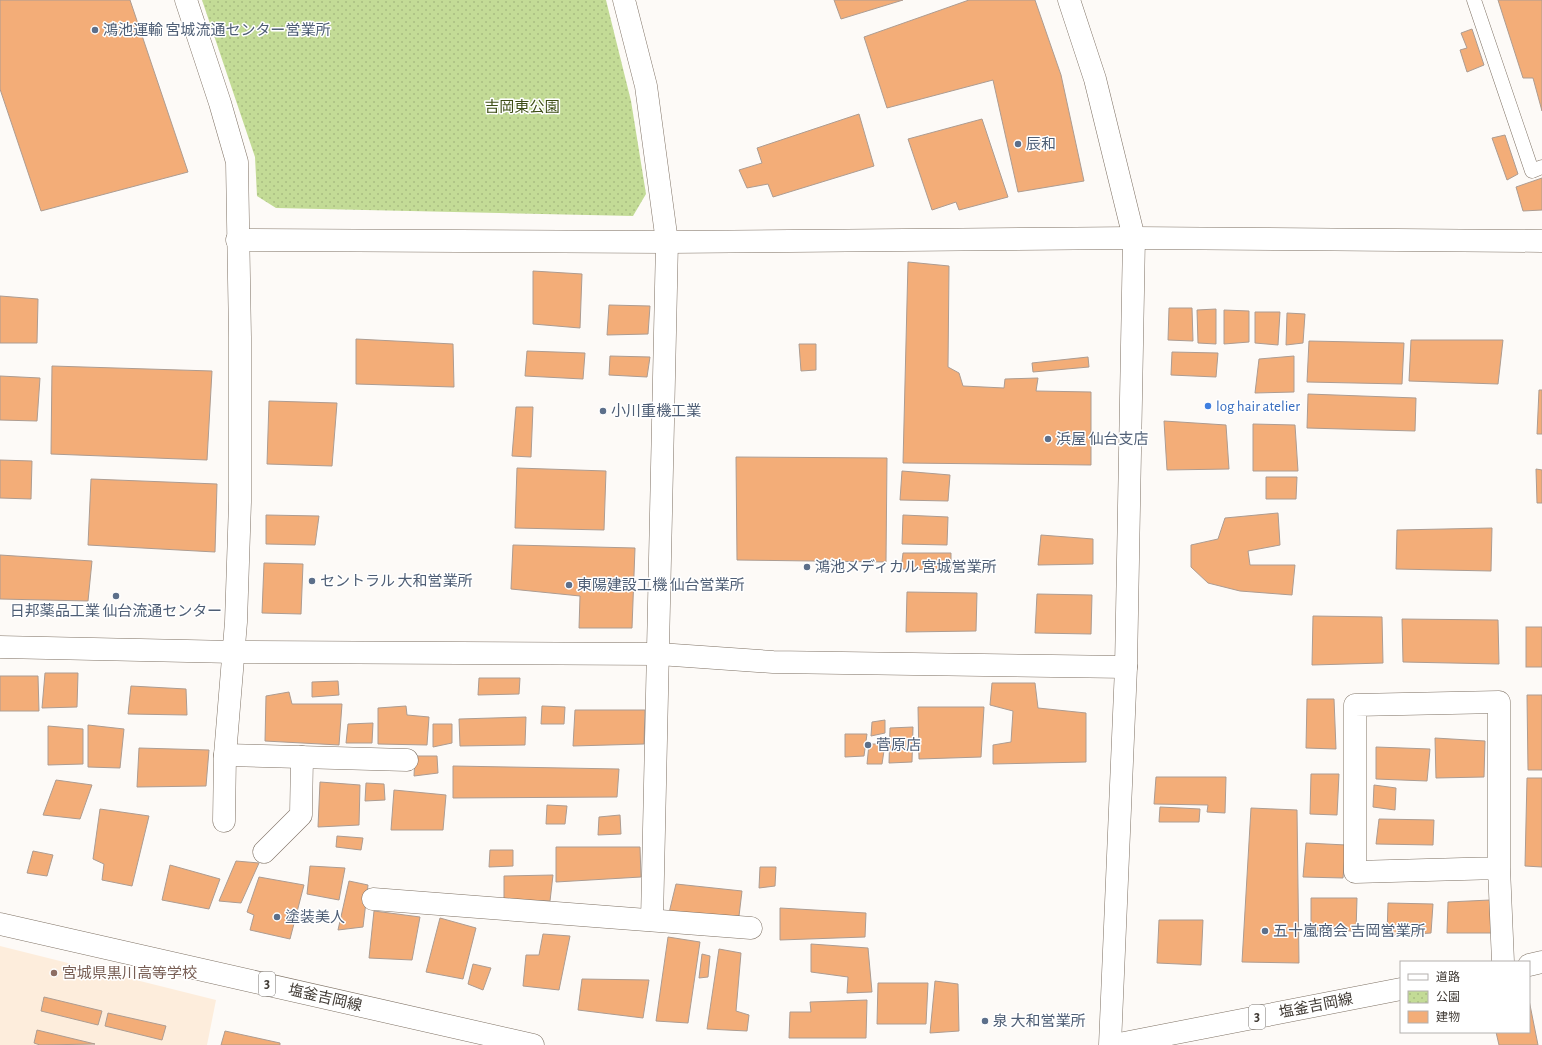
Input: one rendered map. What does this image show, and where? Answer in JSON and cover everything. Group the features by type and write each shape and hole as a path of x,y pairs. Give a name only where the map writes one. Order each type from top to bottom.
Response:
{"street":[{"path":"186,0 211,73 236,162 240,337 240,502 234,652 225,755 224,821"},
{"path":"624,0 646,86 667,242 652,920"},
{"path":"1069,0 1095,79 1134,238 1126,667 1110,1045"},
{"path":"237,240 667,242 1134,238 1542,241"},
{"path":"0,647 234,652 659,654 773,662 1126,667"},
{"path":"1499,868 1355,872 1355,704 1499,702 1499,868 1502,961"},
{"path":"225,755 407,760"},
{"path":"264,852 300,815 302,757"},
{"path":"373,899 751,928"},
{"name":"塩釜吉岡線","path":"0,924 533,1045"},
{"path":"1530,965 1542,962"},
{"name":"塩釜吉岡線","path":"1114,1045 1400,989"}],"lane":[{"path":"1474,0 1532,171 1542,167"}],"shaded area":[{"name":"宮城県黒川高等学校","path":"0,946 216,1000 207,1045 0,1045"}],"green space":[{"name":"吉岡東公園","path":"202,0 606,0 631,101 646,194 633,216 276,208 257,196 255,157"}],"building":[{"path":"0,0 130,0 188,172 41,211 0,89"},
{"path":"834,0 903,0 841,19"},
{"path":"969,0 1035,0 1061,75 1084,181 1018,192 993,80 887,108 864,37"},
{"path":"1498,0 1542,0 1542,111 1533,78 1523,78"},
{"path":"1472,29 1484,65 1467,72 1460,50 1467,48 1461,33"},
{"path":"859,114 874,166 773,197 768,184 747,188 739,170 762,163 757,148"},
{"path":"982,119 1008,197 959,210 956,202 932,210 908,139"},
{"path":"1505,135 1518,174 1507,180 1492,138"},
{"path":"1542,178 1542,210 1523,211 1516,187"},
{"path":"908,262 949,266 948,367 959,373 963,386 1004,388 1005,379 1038,378 1036,391 1091,392 1091,465 903,463"},
{"path":"533,271 582,274 580,328 533,324"},
{"path":"0,296 38,299 37,343 0,343"},
{"path":"609,305 650,306 648,334 607,335"},
{"path":"1169,308 1192,308 1193,341 1168,340"},
{"path":"1216,309 1216,344 1198,343 1197,310"},
{"path":"1224,310 1249,311 1249,342 1224,344"},
{"path":"1255,312 1280,312 1278,345 1255,343"},
{"path":"1287,313 1305,314 1303,343 1286,345"},
{"path":"356,339 453,344 454,387 356,384"},
{"path":"1411,340 1503,340 1498,384 1409,381"},
{"path":"1309,341 1404,343 1402,384 1307,382"},
{"path":"799,344 816,344 816,370 801,371"},
{"path":"527,351 585,353 583,379 525,376"},
{"path":"1172,352 1218,353 1216,377 1171,375"},
{"path":"610,356 650,357 647,377 609,375"},
{"path":"1294,356 1294,392 1255,393 1259,359"},
{"path":"1088,357 1089,367 1033,372 1032,363"},
{"path":"52,366 212,371 207,460 51,454"},
{"path":"0,376 40,378 37,421 0,420"},
{"path":"1539,390 1542,390 1542,434 1537,434"},
{"path":"1308,394 1416,398 1415,431 1307,428"},
{"path":"269,401 337,403 332,466 267,464"},
{"path":"516,407 533,407 531,457 512,456"},
{"path":"1164,421 1226,425 1229,469 1167,470"},
{"path":"1253,424 1295,425 1298,471 1253,471"},
{"path":"736,457 887,458 886,562 737,560"},
{"path":"0,460 32,461 31,499 0,498"},
{"path":"517,468 606,471 604,530 515,528"},
{"path":"1536,469 1542,470 1542,503 1537,503"},
{"path":"902,471 950,475 948,501 900,500"},
{"path":"1266,477 1297,477 1296,499 1266,499"},
{"path":"91,479 217,484 215,552 88,545"},
{"path":"1278,513 1280,545 1248,551 1250,565 1295,565 1292,595 1240,591 1208,583 1191,567 1191,545 1218,539 1225,518"},
{"path":"266,515 319,516 315,545 266,544"},
{"path":"903,515 948,517 947,545 902,544"},
{"path":"1492,528 1491,571 1396,569 1397,530"},
{"path":"1041,535 1093,539 1093,564 1038,565"},
{"path":"513,545 635,548 632,628 579,628 580,596 511,589"},
{"path":"903,553 951,553 951,570 901,569"},
{"path":"0,555 92,561 88,601 0,599"},
{"path":"264,563 303,564 301,614 262,613"},
{"path":"907,592 977,593 976,631 906,632"},
{"path":"1037,594 1092,595 1091,634 1035,633"},
{"path":"1313,616 1382,617 1383,663 1312,665"},
{"path":"1402,619 1498,620 1499,664 1403,662"},
{"path":"1526,627 1542,627 1542,667 1526,667"},
{"path":"45,673 78,673 77,707 42,708"},
{"path":"0,676 38,676 39,711 0,711"},
{"path":"479,678 520,678 519,694 478,695"},
{"path":"338,681 339,695 312,697 312,682"},
{"path":"992,683 1035,683 1038,708 1086,713 1086,762 993,764 993,745 1011,742 1013,711 990,705"},
{"path":"131,686 186,689 187,715 128,714"},
{"path":"289,692 292,704 342,704 339,745 265,741 266,696"},
{"path":"1527,695 1542,695 1542,770 1528,770"},
{"path":"1307,699 1334,699 1336,749 1306,748"},
{"path":"406,706 407,715 429,717 427,745 378,744 378,708"},
{"path":"542,706 565,707 564,724 541,724"},
{"path":"918,707 984,707 981,757 919,759"},
{"path":"575,710 645,710 644,744 573,746"},
{"path":"526,717 525,745 460,746 459,719"},
{"path":"885,720 885,733 871,736 872,722"},
{"path":"373,723 372,743 346,743 348,724"},
{"path":"433,724 452,724 452,743 433,747"},
{"path":"88,725 124,729 120,768 88,767"},
{"path":"48,726 83,729 83,764 48,765"},
{"path":"913,727 912,762 889,763 890,728"},
{"path":"845,734 867,734 864,756 845,757"},
{"path":"1435,738 1485,741 1484,777 1436,778"},
{"path":"869,744 885,744 882,764 867,764"},
{"path":"1376,747 1430,749 1427,781 1376,779"},
{"path":"139,748 209,750 206,786 137,787"},
{"path":"415,756 437,756 438,773 414,776"},
{"path":"453,766 619,769 617,797 453,798"},
{"path":"1311,774 1339,774 1337,815 1310,814"},
{"path":"1156,777 1226,777 1225,813 1207,812 1208,805 1154,804"},
{"path":"1527,778 1542,778 1542,867 1525,866"},
{"path":"56,780 92,785 80,819 43,815"},
{"path":"320,782 360,785 359,825 318,827"},
{"path":"366,783 384,784 385,800 365,801"},
{"path":"1374,785 1396,788 1395,810 1373,807"},
{"path":"394,790 446,795 443,830 391,830"},
{"path":"547,805 567,806 565,824 546,824"},
{"path":"1160,807 1200,809 1199,822 1159,822"},
{"path":"1251,808 1297,810 1299,963 1242,962"},
{"path":"100,809 149,816 132,886 102,880 104,864 93,859"},
{"path":"620,815 621,834 598,835 599,817"},
{"path":"1379,819 1434,820 1433,845 1376,844"},
{"path":"337,836 363,838 361,850 336,847"},
{"path":"1306,843 1346,845 1343,878 1303,877"},
{"path":"556,847 640,847 641,877 556,882"},
{"path":"490,850 513,850 513,866 489,867"},
{"path":"33,851 53,855 47,876 27,873"},
{"path":"236,861 259,863 241,903 219,901"},
{"path":"170,865 220,879 209,909 162,900"},
{"path":"310,866 345,868 339,900 307,894"},
{"path":"760,867 776,867 775,886 759,888"},
{"path":"553,875 550,901 504,900 504,876"},
{"path":"259,877 304,885 290,939 250,930 254,915 247,912"},
{"path":"349,881 368,885 363,927 338,930"},
{"path":"676,884 742,891 739,916 669,913"},
{"path":"1311,898 1357,898 1356,931 1311,931"},
{"path":"1490,900 1491,933 1447,933 1448,902"},
{"path":"1388,903 1433,904 1431,933 1387,936"},
{"path":"780,908 866,913 865,937 780,940"},
{"path":"374,911 420,917 412,960 369,958"},
{"path":"440,918 476,928 463,979 426,972"},
{"path":"1159,920 1203,920 1201,965 1157,963"},
{"path":"543,934 570,936 559,990 523,986 526,955 539,955"},
{"path":"668,937 700,942 688,1023 656,1021"},
{"path":"811,944 868,948 872,992 847,993 848,977 811,972"},
{"path":"719,949 741,953 736,1011 749,1015 747,1031 707,1029"},
{"path":"702,954 710,956 708,977 699,978"},
{"path":"473,964 491,968 483,990 468,984"},
{"path":"582,979 649,980 643,1018 578,1010"},
{"path":"935,981 958,984 959,1031 930,1033"},
{"path":"878,983 928,983 926,1024 877,1024"},
{"path":"44,997 102,1011 98,1025 41,1011"},
{"path":"867,1000 866,1038 789,1038 790,1012 811,1012 810,1002"},
{"path":"1530,1005 1538,1045 1499,1045 1496,1033 1530,1033"},
{"path":"108,1013 166,1026 162,1040 105,1026"},
{"path":"37,1030 95,1044 40,1045 34,1043"},
{"path":"225,1031 280,1043 280,1045 221,1045"}],"place":[{"name":"鴻池運輸 宮城流通センター営業所","path":"95,30"},
{"name":"辰和","path":"1018,144"},
{"name":"log hair atelier","path":"1208,406"},
{"name":"小川重機工業","path":"603,411"},
{"name":"浜屋 仙台支店","path":"1048,439"},
{"name":"鴻池メディカル 宮城営業所","path":"807,567"},
{"name":"セントラル 大和営業所","path":"312,581"},
{"name":"東陽建設工機 仙台営業所","path":"569,585"},
{"name":"日邦薬品工業 仙台流通センター","path":"116,596"},
{"name":"菅原店","path":"868,745"},
{"name":"塗装美人","path":"277,917"},
{"name":"五十嵐商会 吉岡営業所","path":"1265,931"},
{"name":"宮城県黒川高等学校","path":"54,973"},
{"name":"泉 大和営業所","path":"985,1021"}]}
